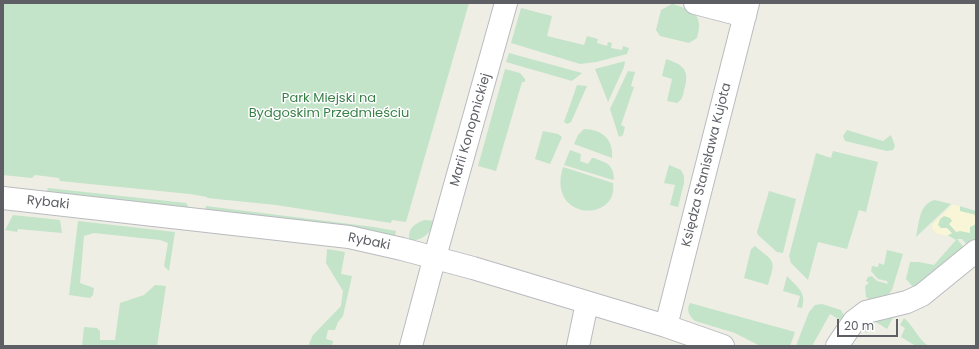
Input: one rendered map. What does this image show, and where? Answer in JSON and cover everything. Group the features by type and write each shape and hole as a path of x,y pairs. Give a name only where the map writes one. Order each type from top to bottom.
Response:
{"street":[{"name":"Marii Konopnickiej","path":"412,346 435,257 506,3"},
{"path":"695,3 747,9"},
{"name":"Księdza Stanisława Kujota","path":"666,326 747,9"},
{"name":"Rybaki","path":"3,198 299,230 349,237 435,257 666,326 723,346"},
{"path":"837,346 854,321 866,312 907,302 922,295 976,251"},
{"path":"578,346 587,303"}],"green space":[{"name":"Park Miejski na Bydgoskim Przedmieściu","path":"3,3 469,3 406,222 392,220 391,223 276,205 207,198 190,194 60,181 59,178 35,175 32,178 3,175"},
{"path":"672,4 686,8 698,18 699,30 697,38 689,43 660,36 656,30 661,10"},
{"path":"521,8 552,16 547,36 584,45 587,36 598,39 597,43 607,46 608,42 612,43 611,48 622,50 623,46 629,48 627,54 596,62 580,64 511,43"},
{"path":"509,53 582,73 572,81 506,62"},
{"path":"666,59 681,66 686,73 686,83 683,96 677,103 667,101 672,79 662,76"},
{"path":"625,61 624,67 608,102 595,69"},
{"path":"505,69 520,73 525,79 525,82 522,82 496,171 478,166"},
{"path":"628,71 635,72 631,86 634,87 621,125 625,127 623,135 619,137 610,109"},
{"path":"577,85 587,86 571,122 567,124 564,122"},
{"path":"584,129 596,131 606,137 611,146 612,158 574,144 578,135"},
{"path":"847,130 883,141 891,135 895,146 893,150 887,151 845,141 843,136"},
{"path":"543,131 558,134 562,137 550,164 535,159"},
{"path":"570,150 581,154 580,161 588,164 592,158 606,163 612,169 613,180 564,165"},
{"path":"833,151 878,162 866,212 859,210 847,249 818,242 808,280 791,263 789,256 816,153 831,158"},
{"path":"669,165 681,170 684,176 684,183 678,207 670,205 675,185 664,183"},
{"path":"563,167 613,183 612,196 605,205 595,210 584,210 573,206 564,198 561,185"},
{"path":"48,188 186,203 190,209 46,194"},
{"path":"769,191 796,199 783,253 777,252 758,235 757,232"},
{"path":"935,200 951,204 916,237 919,220 923,210 926,205"},
{"path":"953,204 976,211 976,239 969,247 962,239 957,239 967,251 918,287 913,287 906,279 910,262 934,265 956,240 949,236 936,234 931,228 932,224"},
{"path":"206,206 396,231 395,237 205,211"},
{"path":"13,215 60,220 62,233 18,229 17,232 5,230"},
{"path":"424,220 437,221 429,232 422,238 409,240 412,227"},
{"path":"78,221 175,232 169,271 164,266 168,243 160,240 94,233 84,236 80,283 94,288 93,295 90,298 69,295"},
{"path":"755,246 772,262 773,266 768,285 744,278 751,249"},
{"path":"327,249 345,252 341,274 352,276 343,316 338,322 335,330 328,330 326,339 333,341 332,346 308,346 313,335 341,306 343,291 326,263"},
{"path":"887,250 903,254 892,290 888,295 873,302 866,297 865,286 869,283 866,281 868,277 872,276 877,281 888,284 887,281 878,279 871,271 872,266 878,267 879,263 884,265"},
{"path":"787,276 802,294 802,308 797,307 800,296 783,291"},
{"path":"155,285 166,286 157,346 82,346 84,327 97,328 100,331 100,340 115,340 120,303 144,295"},
{"path":"690,303 795,332 790,346 760,346 735,333 695,321 689,313 688,308"},
{"path":"822,304 841,310 846,319 845,323 830,314 812,346 796,346 809,312 815,305"},
{"path":"895,314 887,329 874,321 867,333 858,328 868,320"},
{"path":"904,318 922,340 929,346 916,346 901,337 905,328 900,325"}],"sand":[{"path":"953,204 960,206 960,211 976,215 976,224 970,227 970,233 960,231 956,232 949,224 952,221 950,218 944,216 940,219 938,225 941,228 947,228 952,233 947,236 936,234 931,228 932,224"}]}
